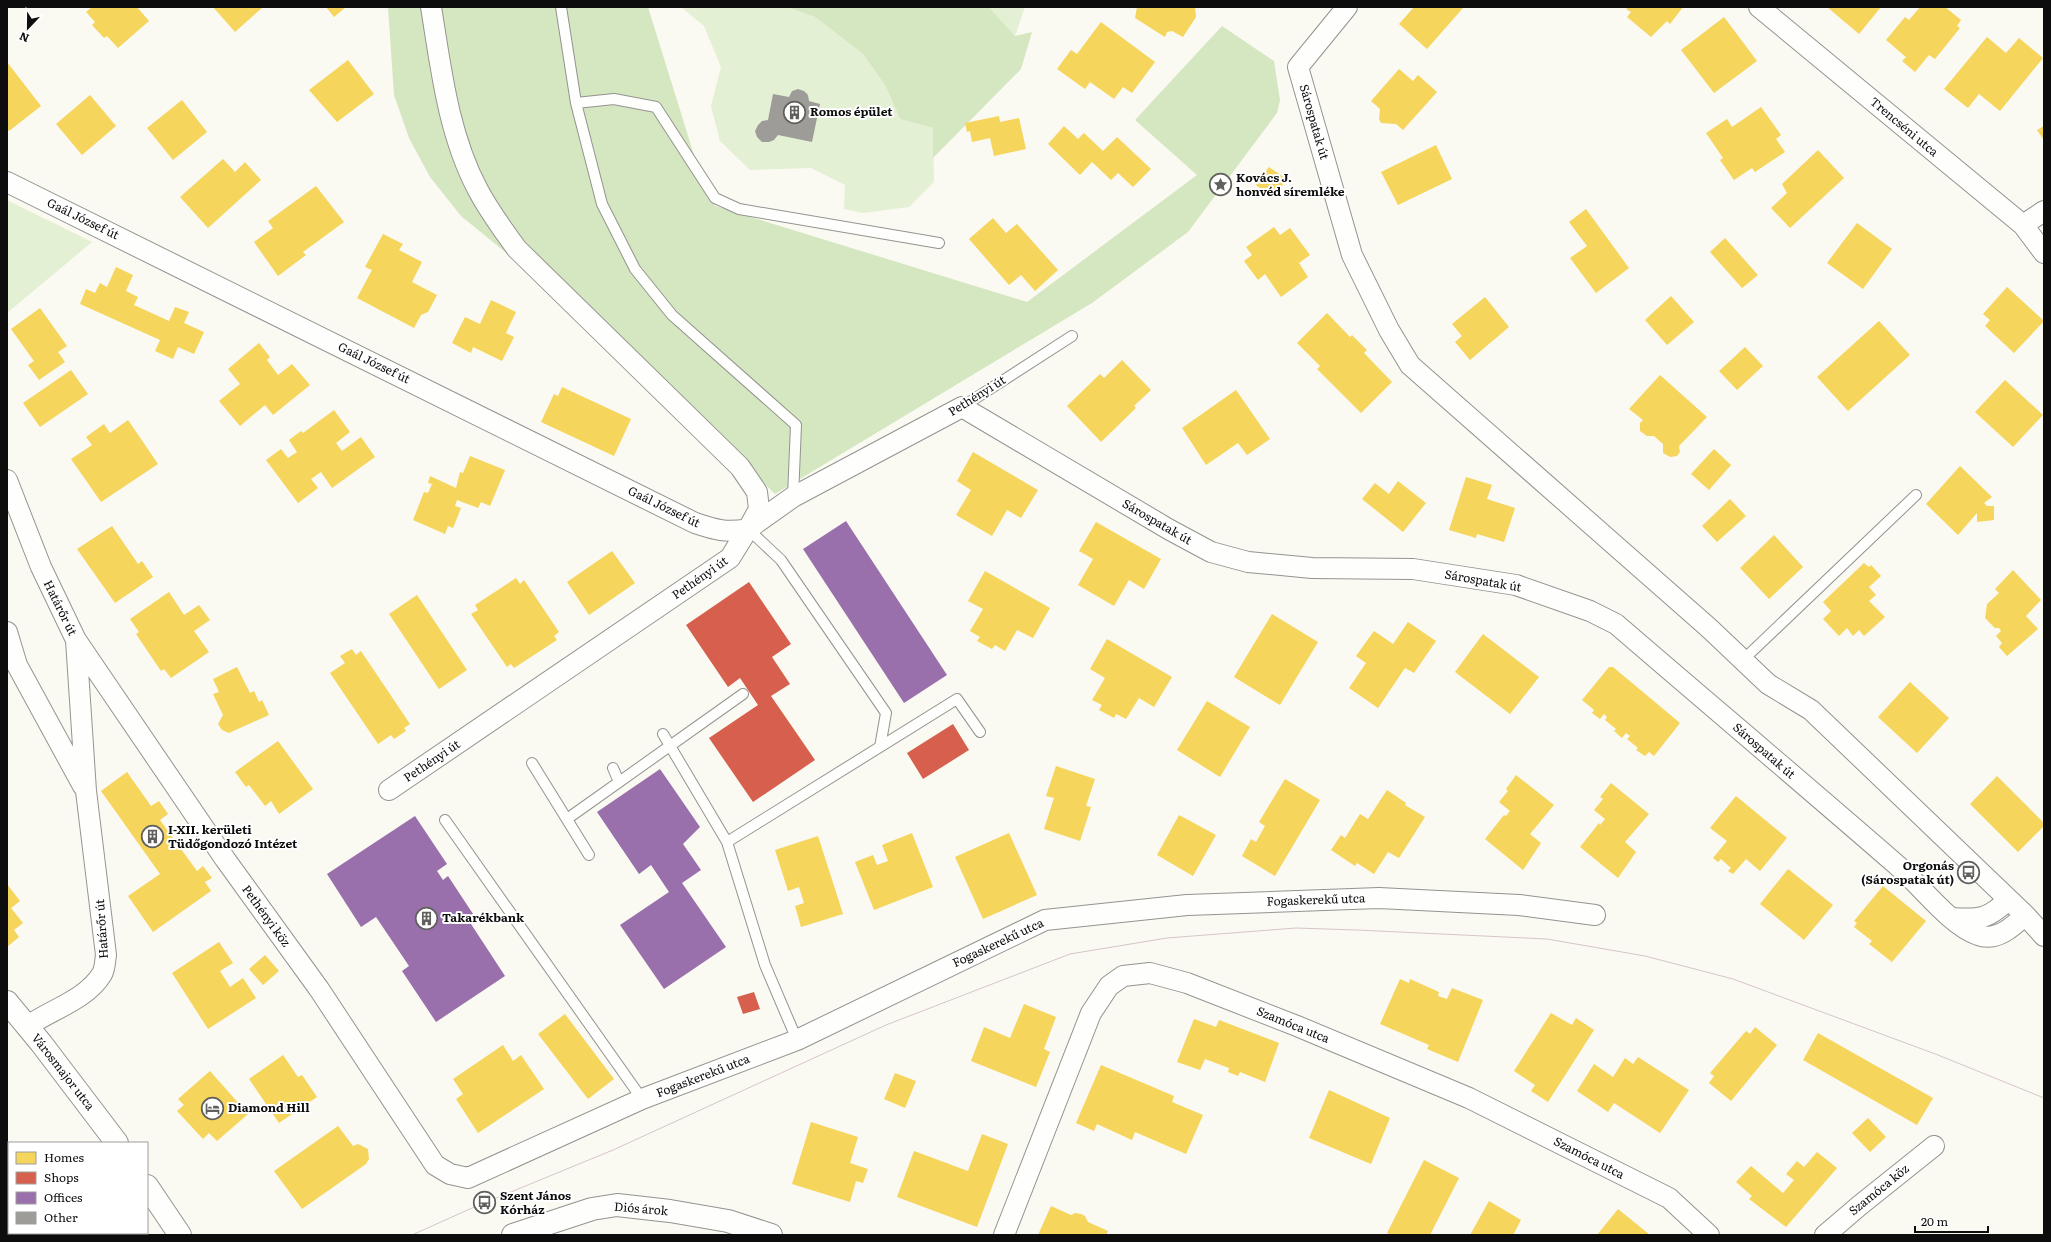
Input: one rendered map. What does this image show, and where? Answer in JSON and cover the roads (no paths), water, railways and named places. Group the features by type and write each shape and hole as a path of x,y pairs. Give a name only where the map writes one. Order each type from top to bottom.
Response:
{"street":[{"path":"431,7 448,107 477,189 516,249 740,466 757,492 759,509 748,529"},
{"name":"Sárospatak út","path":"1347,7 1298,67 1352,255 1389,330 1410,365 1710,628 1768,684 1811,710 2025,915 2044,936"},
{"name":"Trencséni utca","path":"1759,7 2023,225 2044,253"},
{"name":"Gaál József út","path":"7,182 695,523 715,530 730,532 748,529"},
{"path":"2023,225 2044,211"},
{"name":"Pethényi út","path":"389,790 730,558 748,529 793,497 962,407"},
{"name":"Sárospatak út","path":"962,407 1170,530 1211,552 1248,562 1312,568 1413,570 1516,585 1590,612 1616,624 1900,868 1963,929 1980,936 1996,935 2012,929 2025,915"},
{"name":"Határőr út","path":"7,480 41,567 76,640 86,791 106,955 103,973 89,989 74,1000 41,1017 28,1026"},
{"name":"Határőr út","path":"7,632 17,665 86,791"},
{"name":"Pethényi köz","path":"76,640 225,859 319,989 435,1165 450,1174 468,1178"},
{"name":"Fogaskerekű utca","path":"468,1178 642,1099 797,1040 1045,920 1187,905 1379,898 1519,905 1595,914"},
{"path":"1952,918 1970,919 1993,914 2008,900"},
{"name":"Szamóca utca","path":"1004,1235 1090,1012 1109,986 1123,976 1150,973 1187,983 1290,1023 1470,1098 1669,1198 1708,1235"},
{"name":"Városmajor utca","path":"7,1002 28,1026 116,1142"},
{"name":"Szamóca köz","path":"1825,1235 1934,1146"},
{"path":"148,1187 180,1235"},
{"name":"Diós árok","path":"513,1235 592,1209 618,1206 670,1211 728,1221 771,1235"}],"lane":[{"path":"561,7 576,103 602,204 635,269 672,315 796,425 793,497"},
{"path":"576,103 614,99 656,107 716,198 739,209 939,243"},
{"name":"Pethényi út","path":"962,407 1072,336"},
{"path":"1743,660 1916,495"},
{"path":"748,529 781,560 886,713 880,747"},
{"path":"567,819 743,694"},
{"path":"727,842 957,699 980,732"},
{"path":"663,734 727,842 765,965 797,1040"},
{"path":"532,763 589,855"},
{"path":"613,768 619,782"},
{"path":"446,820 642,1099"}],"tram line":[{"path":"412,1235 472,1208 613,1150 886,1025 1070,954 1167,938 1296,928 1357,930 1547,939 1645,956 1733,979 1938,1055 2044,1098"}],"place":[{"name":"Romos épület","path":"794,112"},
{"name":"Kovács J. honvéd síremléke","path":"1220,185"},
{"name":"I-XII. kerületi Tüdőgondozó Intézet","path":"153,837"},
{"name":"Orgonás (Sárospatak út)","path":"1969,873"},
{"name":"Takarékbank","path":"427,918"},
{"name":"Diamond Hill","path":"212,1108"},
{"name":"Szent János Kórház","path":"484,1203"}]}
